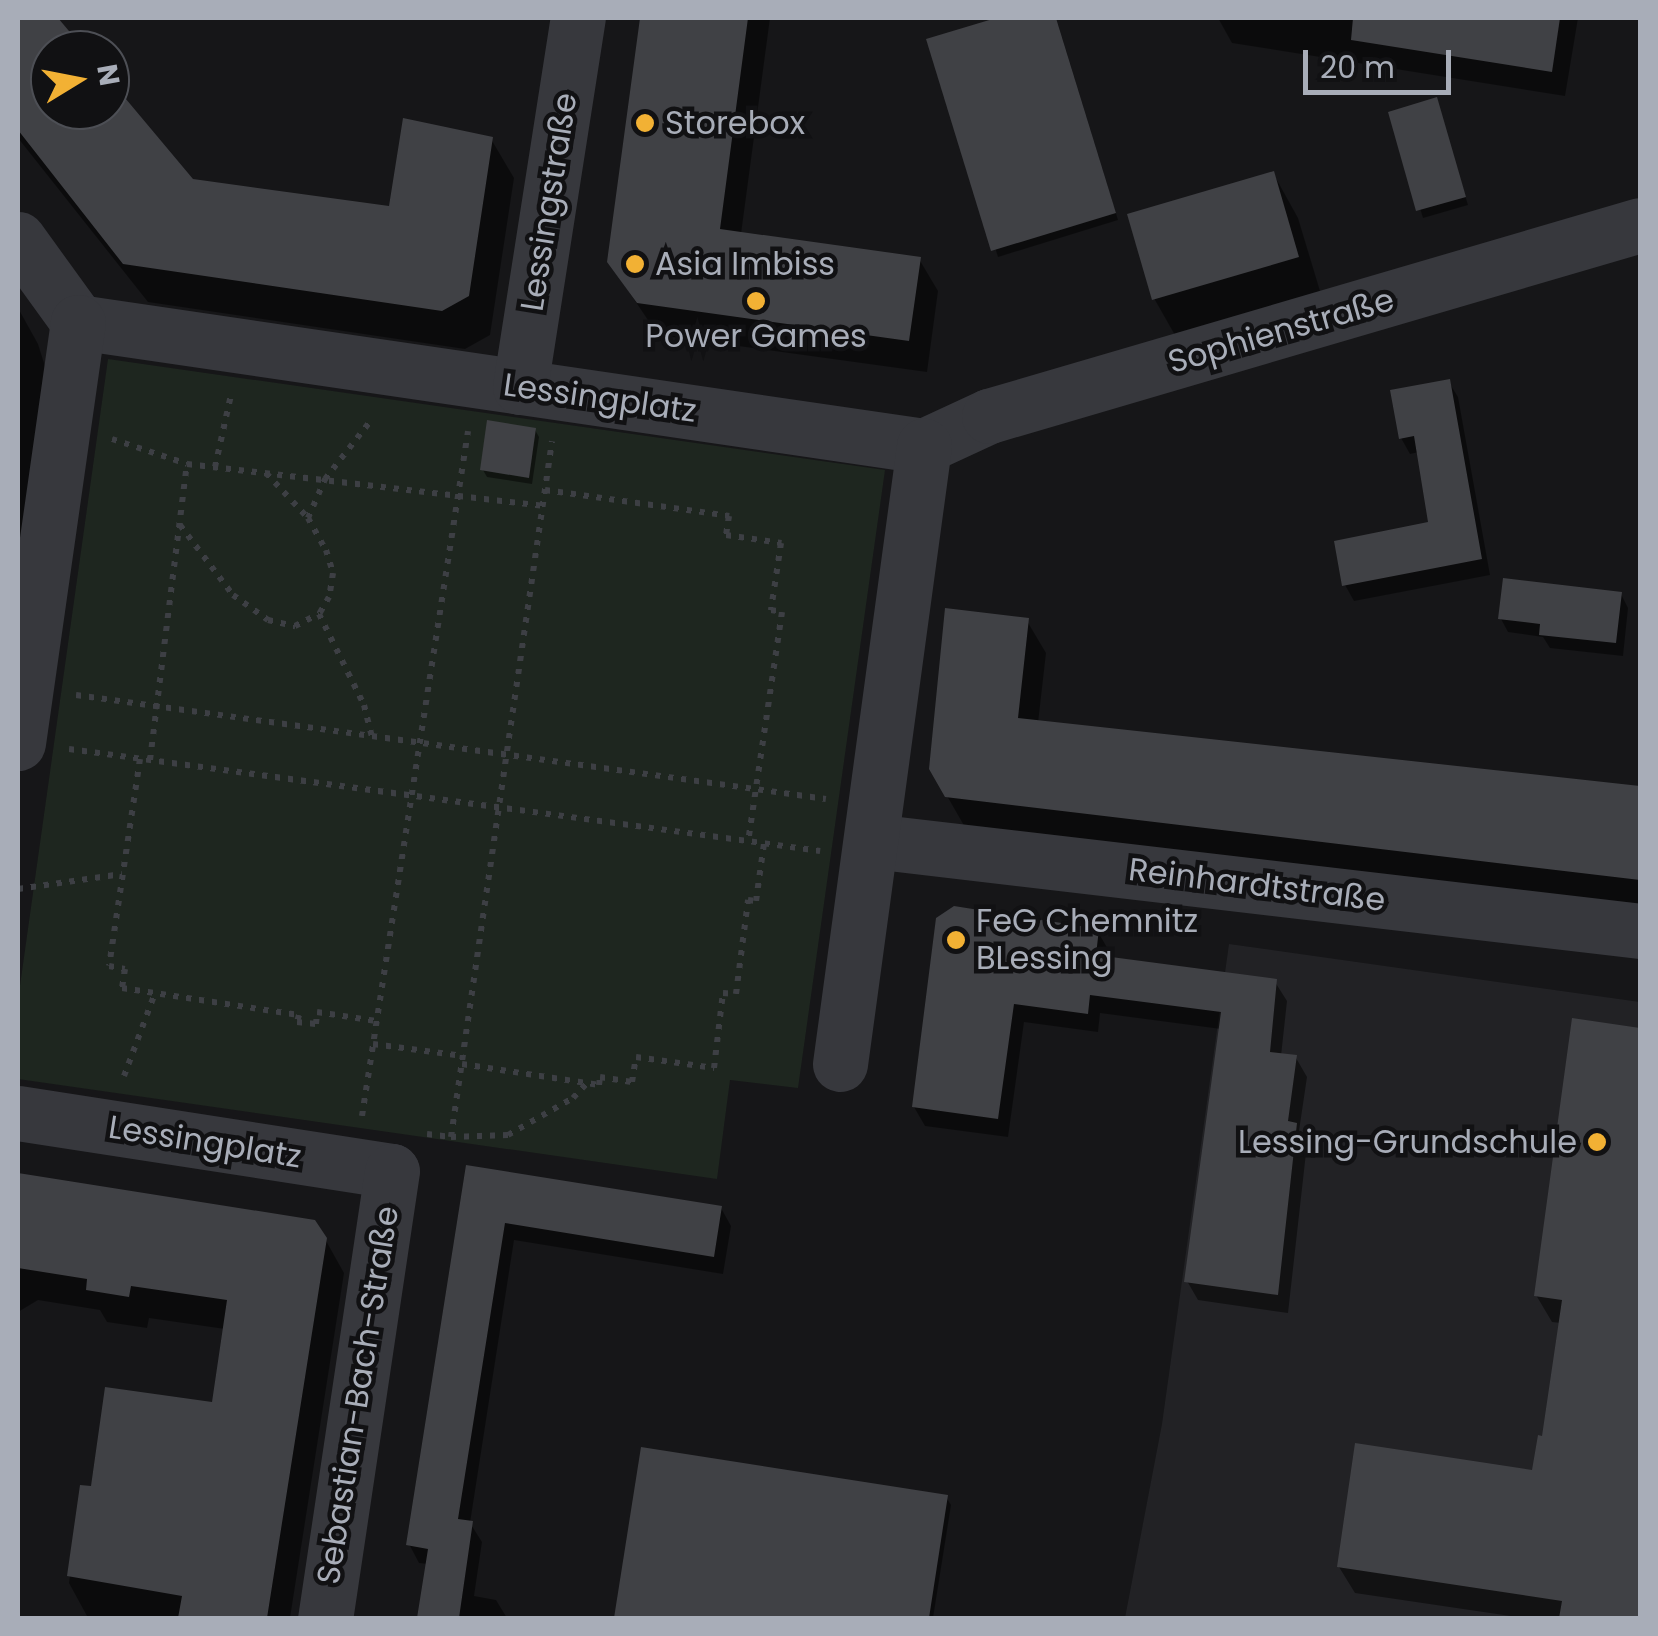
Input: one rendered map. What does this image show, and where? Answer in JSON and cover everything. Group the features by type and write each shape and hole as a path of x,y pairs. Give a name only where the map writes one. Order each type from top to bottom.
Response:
{"street":[{"name":"Lessingstraße","path":"519,387 578,18"},
{"name":"Sophienstraße","path":"924,446 989,416 1640,225"},
{"path":"18,239 78,322 18,742"},
{"name":"Lessingplatz","path":"78,322 924,446"},
{"path":"840,1064 924,446"},
{"name":"Reinhardtstraße","path":"873,835 1640,931"},
{"name":"Lessingplatz","path":"18,1113 104,1127 387,1157"},
{"name":"Sebastian-Bach-Straße","path":"324,1618 387,1157"}],"path":[{"path":"215,467 242,346"},
{"path":"308,518 324,479 410,371"},
{"path":"451,1137 545,490 519,387"},
{"path":"519,387 458,494 373,1044 387,1157 451,1137 508,1135 572,1098 586,1083"},
{"path":"64,424 187,464 543,506"},
{"path":"150,760 187,464"},
{"path":"180,524 233,595 268,620 295,626 319,614 329,597 333,574 308,518 266,472"},
{"path":"545,490 729,516 726,535 781,543 771,610 782,612 748,840"},
{"path":"319,614 364,705 372,738"},
{"path":"25,687 756,790 873,835"},
{"path":"18,742 764,843 873,835"},
{"path":"140,758 108,966 125,969 122,988 298,1015 297,1022 316,1024 317,1012 376,1022"},
{"path":"373,1044 600,1085 600,1077 632,1082 636,1057 714,1068 723,994 736,994 748,900 756,901 764,843"},
{"path":"18,889 122,874"},
{"path":"104,1127 155,993"}],"shaded area":[{"path":"108,359 885,470 798,1088 730,1080 717,1179 18,1079 18,1000"},
{"path":"1229,944 1640,1002 1640,1618 1125,1618 1162,1424"}],"building":[{"path":"18,18 58,18 68,30 30,30 30,130 130,130 130,104 193,179 389,206 403,118 493,137 469,296 442,311 123,264 18,130"},
{"path":"640,18 748,18 720,229 921,257 909,341 637,303 607,262"},
{"path":"996,18 1056,18 1116,213 991,251 926,39"},
{"path":"1353,18 1560,18 1552,72 1351,40"},
{"path":"1437,97 1466,197 1416,211 1388,112"},
{"path":"1274,171 1299,257 1152,300 1127,214"},
{"path":"1450,379 1482,559 1342,586 1334,541 1428,522 1414,436 1399,439 1390,390"},
{"path":"487,420 536,428 529,478 480,470"},
{"path":"1503,578 1622,592 1616,643 1539,635 1540,624 1498,619"},
{"path":"945,608 1029,618 1018,718 1640,786 1640,880 945,797 929,769"},
{"path":"954,906 1099,929 1096,955 1277,979 1270,1052 1297,1055 1288,1121 1297,1123 1278,1295 1184,1282 1221,1012 1090,995 1088,1014 1014,1004 998,1119 912,1107 936,918"},
{"path":"1572,1018 1640,1028 1640,1618 1559,1618 1562,1601 1337,1567 1355,1443 1532,1470 1538,1435 1542,1436 1562,1300 1534,1296"},
{"path":"466,1165 722,1206 714,1257 505,1223 458,1519 473,1521 459,1618 417,1618 428,1549 406,1545"},
{"path":"18,1173 315,1220 327,1238 267,1618 178,1618 182,1596 67,1576 80,1485 91,1486 105,1387 212,1402 227,1300 131,1286 129,1297 86,1290 87,1279 18,1268"},
{"path":"641,1447 948,1495 929,1618 614,1618"}],"place":[{"name":"Storebox","path":"645,123"},
{"name":"Asia Imbiss","path":"635,264"},
{"name":"Power Games","path":"756,301"},
{"name":"FeG Chemnitz BLessing","path":"956,940"},
{"name":"Lessing-Grundschule","path":"1597,1142"}]}
